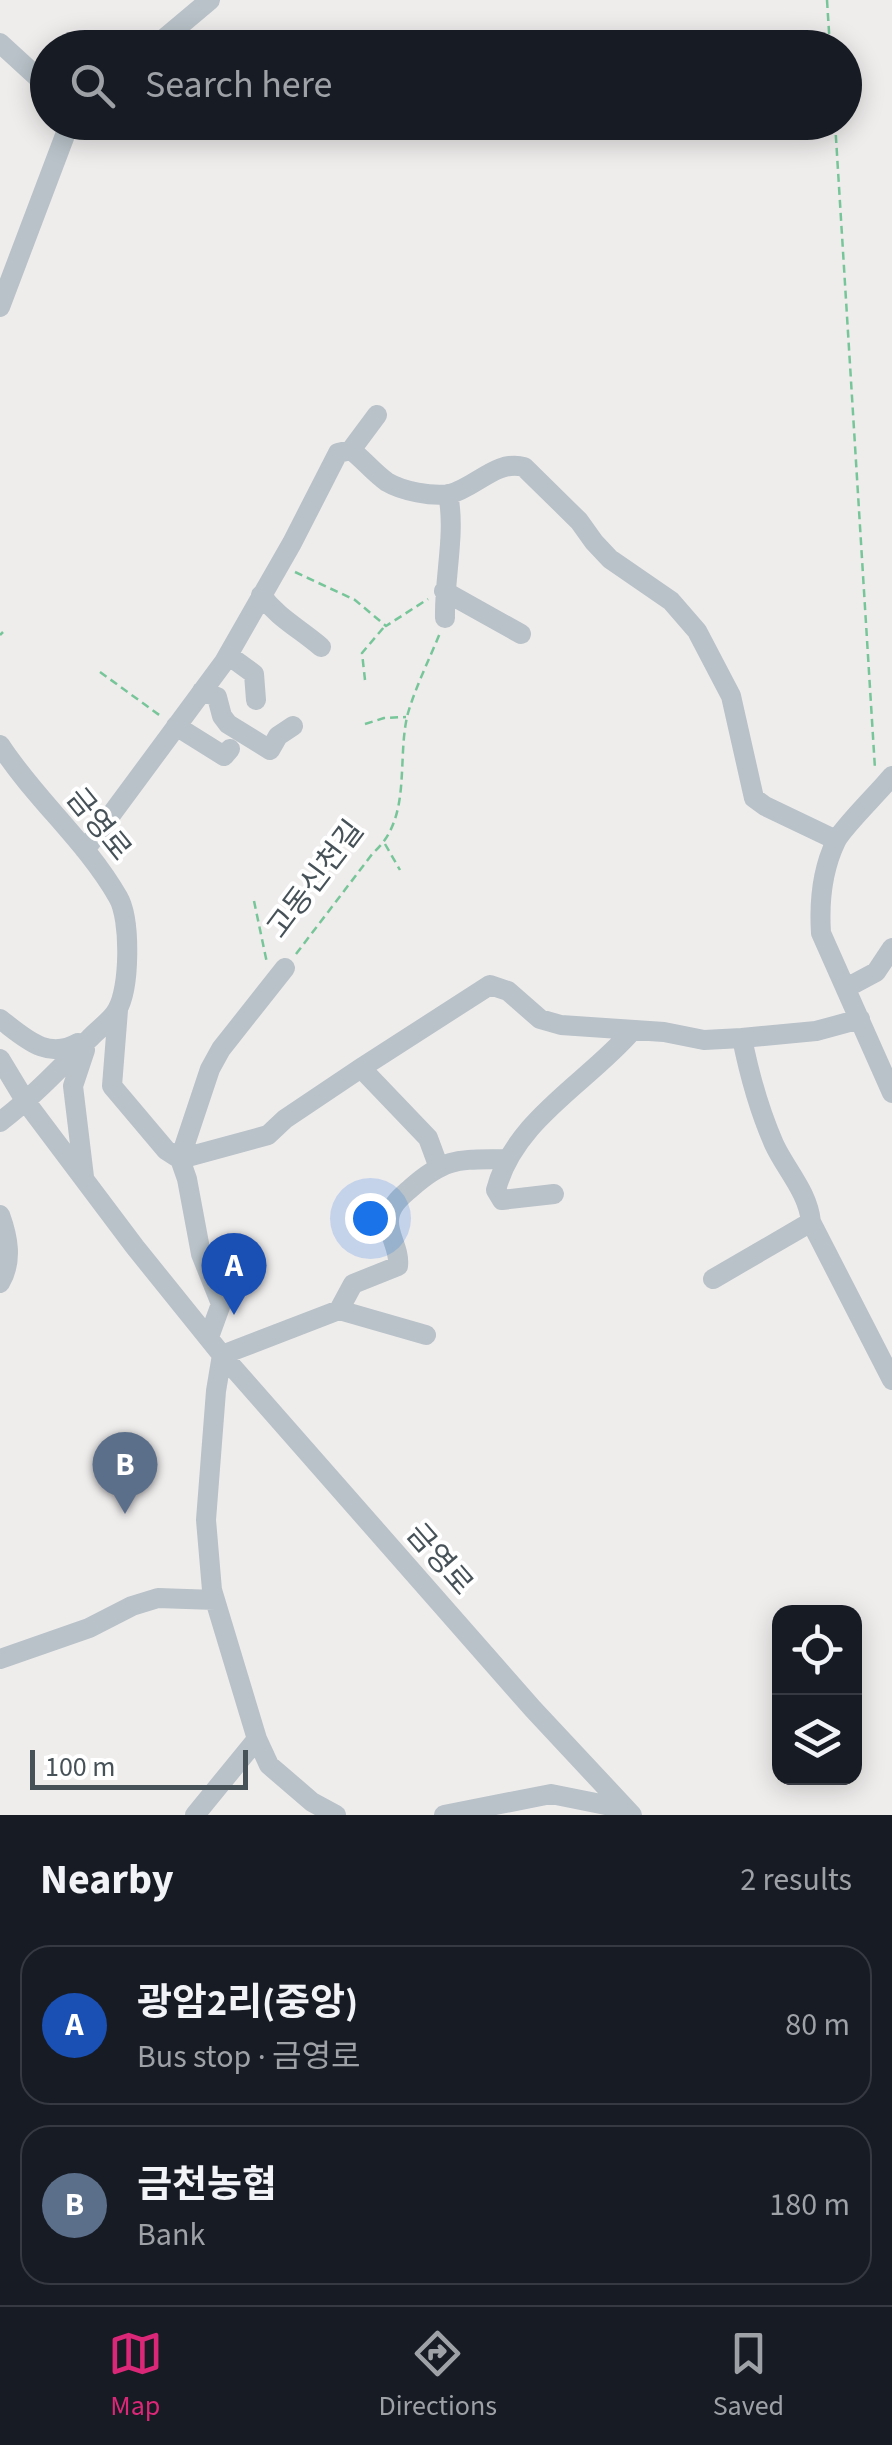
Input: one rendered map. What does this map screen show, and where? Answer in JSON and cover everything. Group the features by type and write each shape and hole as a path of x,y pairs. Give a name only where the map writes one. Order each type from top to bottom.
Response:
{"street":[{"path":"174,30 210,0"},
{"path":"0,43 30,70"},
{"path":"0,307 63,140"},
{"path":"85,850 228,655 338,453 350,450 377,416"},
{"path":"350,450 388,482 404,489 448,494 504,467 524,467 579,521 610,559 671,601 697,630 730,696 754,798 836,840"},
{"path":"445,618 451,535 448,494"},
{"path":"444,591 521,634"},
{"path":"260,595 276,615 321,647"},
{"path":"228,655 261,672 256,700"},
{"path":"202,690 217,697 228,724 270,750 278,736 294,726"},
{"path":"176,726 224,756 230,748"},
{"name":"금영로","path":"0,745 20,776 85,850 120,900 128,928 128,954 118,1010 112,1086 166,1150 180,1159"},
{"path":"889,779 836,840 820,892 821,933 892,1092"},
{"path":"848,988 876,972 892,948"},
{"name":"고동신천길","path":"180,1159 220,1049 285,968"},
{"path":"209,1337 221,1304 202,1254 180,1159 268,1134 490,985 508,991 540,1019 561,1025 664,1032 704,1040 829,1029 860,1019"},
{"path":"0,1122 26,1102 118,1010"},
{"path":"0,1018 39,1047 56,1052 68,1050 92,1035"},
{"path":"554,1194 502,1200 496,1190 506,1159 544,1113 632,1032"},
{"path":"84,1177 72,1086 92,1035"},
{"path":"742,1038 772,1139 801,1189 810,1208 810,1222 892,1380"},
{"name":"금영로","path":"0,1059 26,1102 222,1355 629,1812"},
{"path":"361,1068 428,1138 438,1164"},
{"path":"340,1310 353,1284 398,1266 398,1252 390,1230 390,1212 396,1201 438,1164 506,1159"},
{"path":"0,1215 8,1241 8,1266 0,1283"},
{"path":"713,1279 810,1222"},
{"path":"336,1815 276,1774 257,1739 215,1600 208,1566 206,1520 222,1355 340,1310 426,1335"},
{"path":"0,1658 89,1628 132,1606 158,1598 215,1600"},
{"path":"195,1815 257,1739"},
{"path":"444,1815 552,1794 629,1812"}],"path":[{"path":"828,0 829,30"},
{"path":"835,140 872,766 889,779"},
{"path":"280,564 355,600 385,626"},
{"path":"365,680 362,653 385,626 444,591"},
{"name":"고동신천길","path":"285,968 384,843 398,809 408,717 445,618"},
{"path":"100,672 176,726"},
{"path":"364,724 408,717"},
{"path":"384,843 400,870"},
{"path":"254,902 265,946"}],"place":[{"name":"광암2리(중앙)","path":"234,1315"},
{"name":"금천농협","path":"125,1514"}]}
